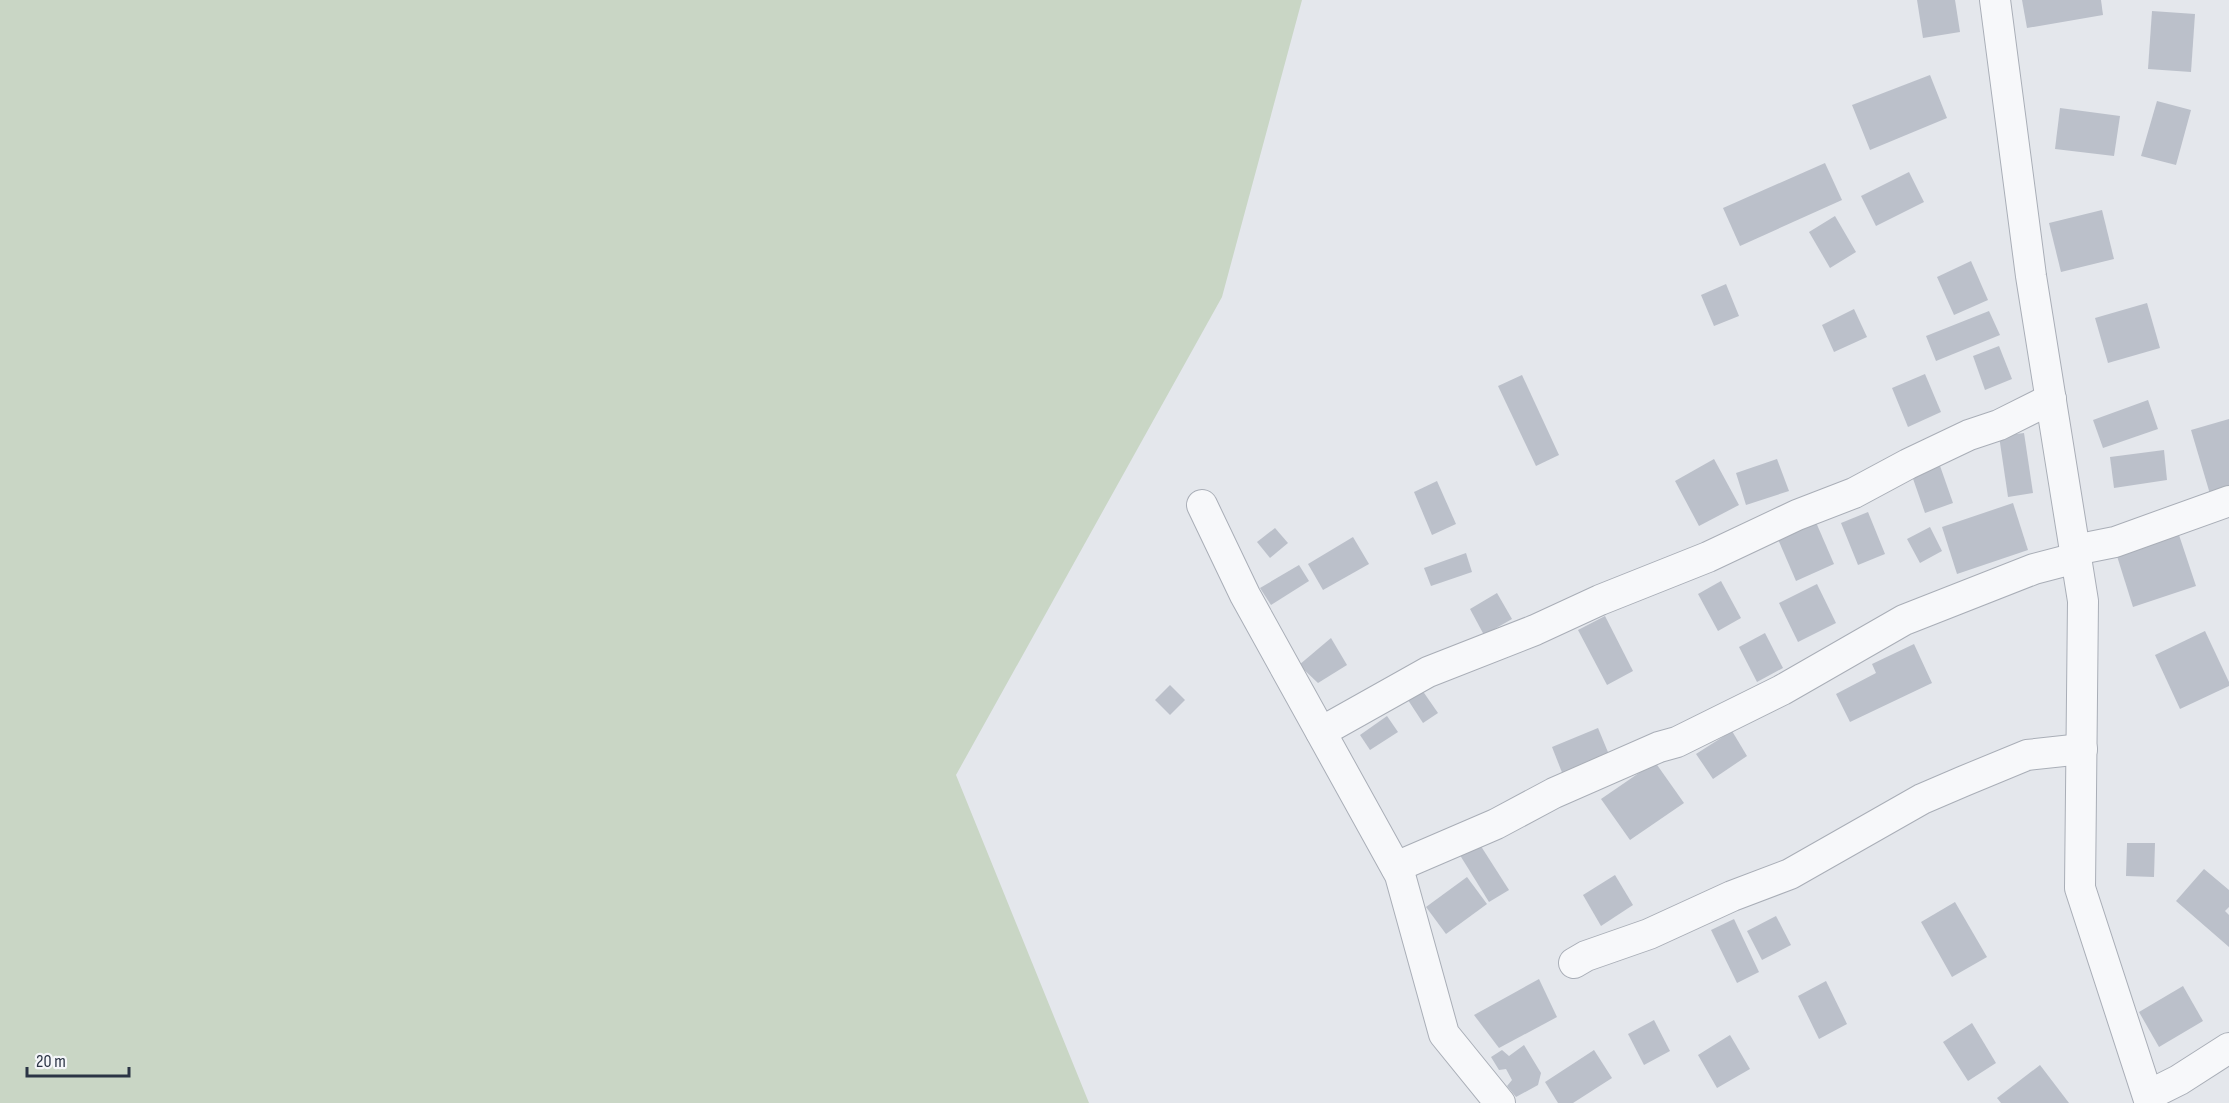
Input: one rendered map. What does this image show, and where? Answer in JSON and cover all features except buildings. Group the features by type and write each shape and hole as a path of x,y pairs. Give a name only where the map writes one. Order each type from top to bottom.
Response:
{"street":[{"path":"1995,0 2031,276 2083,601 2080,888 2150,1099 2229,1048"},
{"path":"1321,732 1428,672 1535,630 1797,515 1854,493 1908,464 1969,435 1999,425 2051,399"},
{"path":"1396,867 1496,824 1554,794 1659,747 1677,742 1782,690 1904,620 2034,569 2229,501"},
{"path":"1202,505 1245,595 1400,875 1443,1035 1500,1103"},
{"path":"1574,963 1586,956 1649,934 1732,896 1790,874 1922,799 1964,781 2027,755 2082,749"}],"green space":[{"path":"0,0 1302,0 1222,297 956,775 1089,1103 0,1103"}]}
